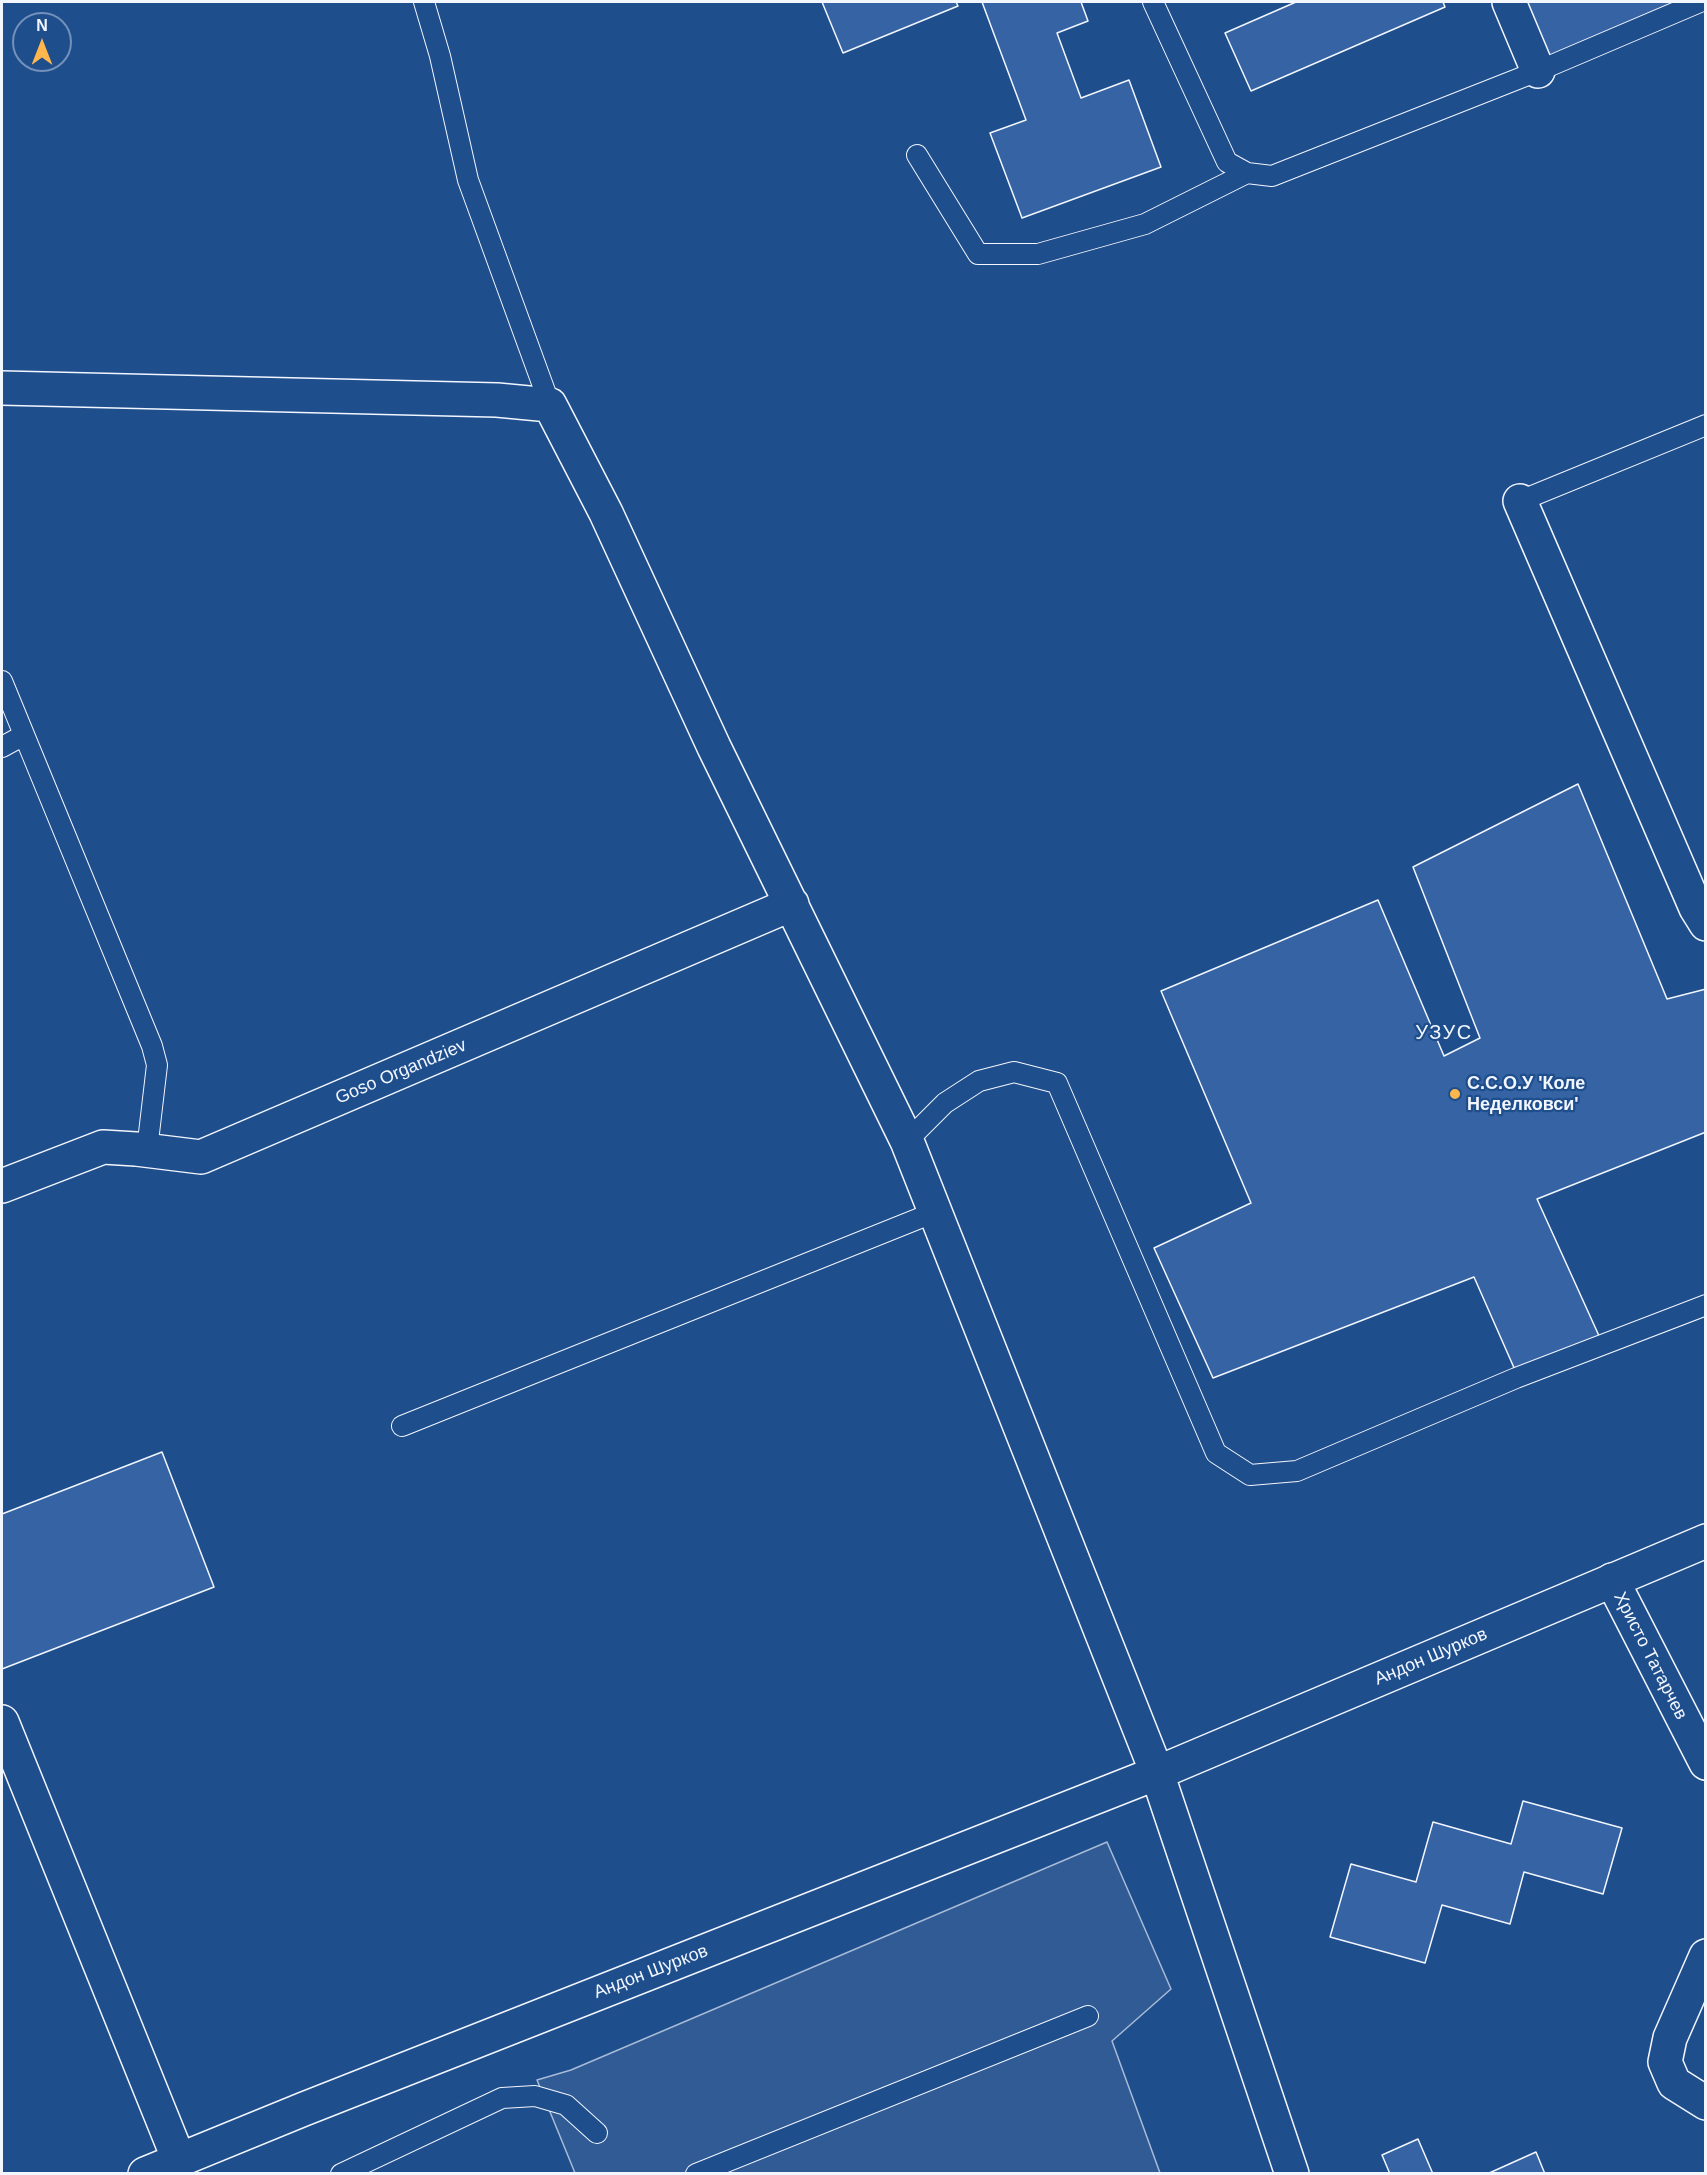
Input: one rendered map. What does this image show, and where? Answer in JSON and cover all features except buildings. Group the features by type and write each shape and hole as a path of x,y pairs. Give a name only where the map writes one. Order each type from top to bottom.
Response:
{"street":[{"path":"1509,2 1538,71"},
{"path":"2,388 496,399 550,405 606,513 714,747 907,1141 1157,1773 1292,2174"},
{"path":"1520,501 1696,908 1706,924"},
{"name":"Goso Organdziev","path":"2,1186 103,1147 147,1150 201,1158 792,904"},
{"name":"Андон Шурков","path":"145,2174 315,2104 1157,1773 1706,1541"},
{"name":"Христо Татарчев","path":"1612,1580 1706,1763"},
{"path":"2,1722 178,2160"},
{"path":"1706,1956 1670,2038 1665,2062 1674,2083 1706,2103"}],"lane":[{"path":"424,2 440,56 468,180 550,405"},
{"path":"1153,2 1227,162 1247,173 1272,176 1538,71 1700,2"},
{"path":"917,155 978,254 1038,254 1145,224 1247,173"},
{"path":"1520,501 1706,425"},
{"path":"2,681 152,1046 157,1065 147,1150"},
{"path":"2,747 24,735"},
{"path":"907,1141 945,1103 980,1081 1014,1072 1057,1083 1216,1453 1250,1475 1298,1471 1516,1378 1706,1305"},
{"path":"402,1426 935,1212"},
{"path":"696,2174 1088,2016"},
{"path":"341,2174 502,2098 535,2096 566,2105 597,2133"}],"shaded area":[{"path":"1107,1842 1171,1989 1112,2041 1160,2173 575,2173 537,2080 571,2070"}],"place":[{"name":"С.С.О.У 'Коле Неделковси'","path":"1455,1094"}],"district":[{"name":"УЗУС","path":"1444,1033"}]}
